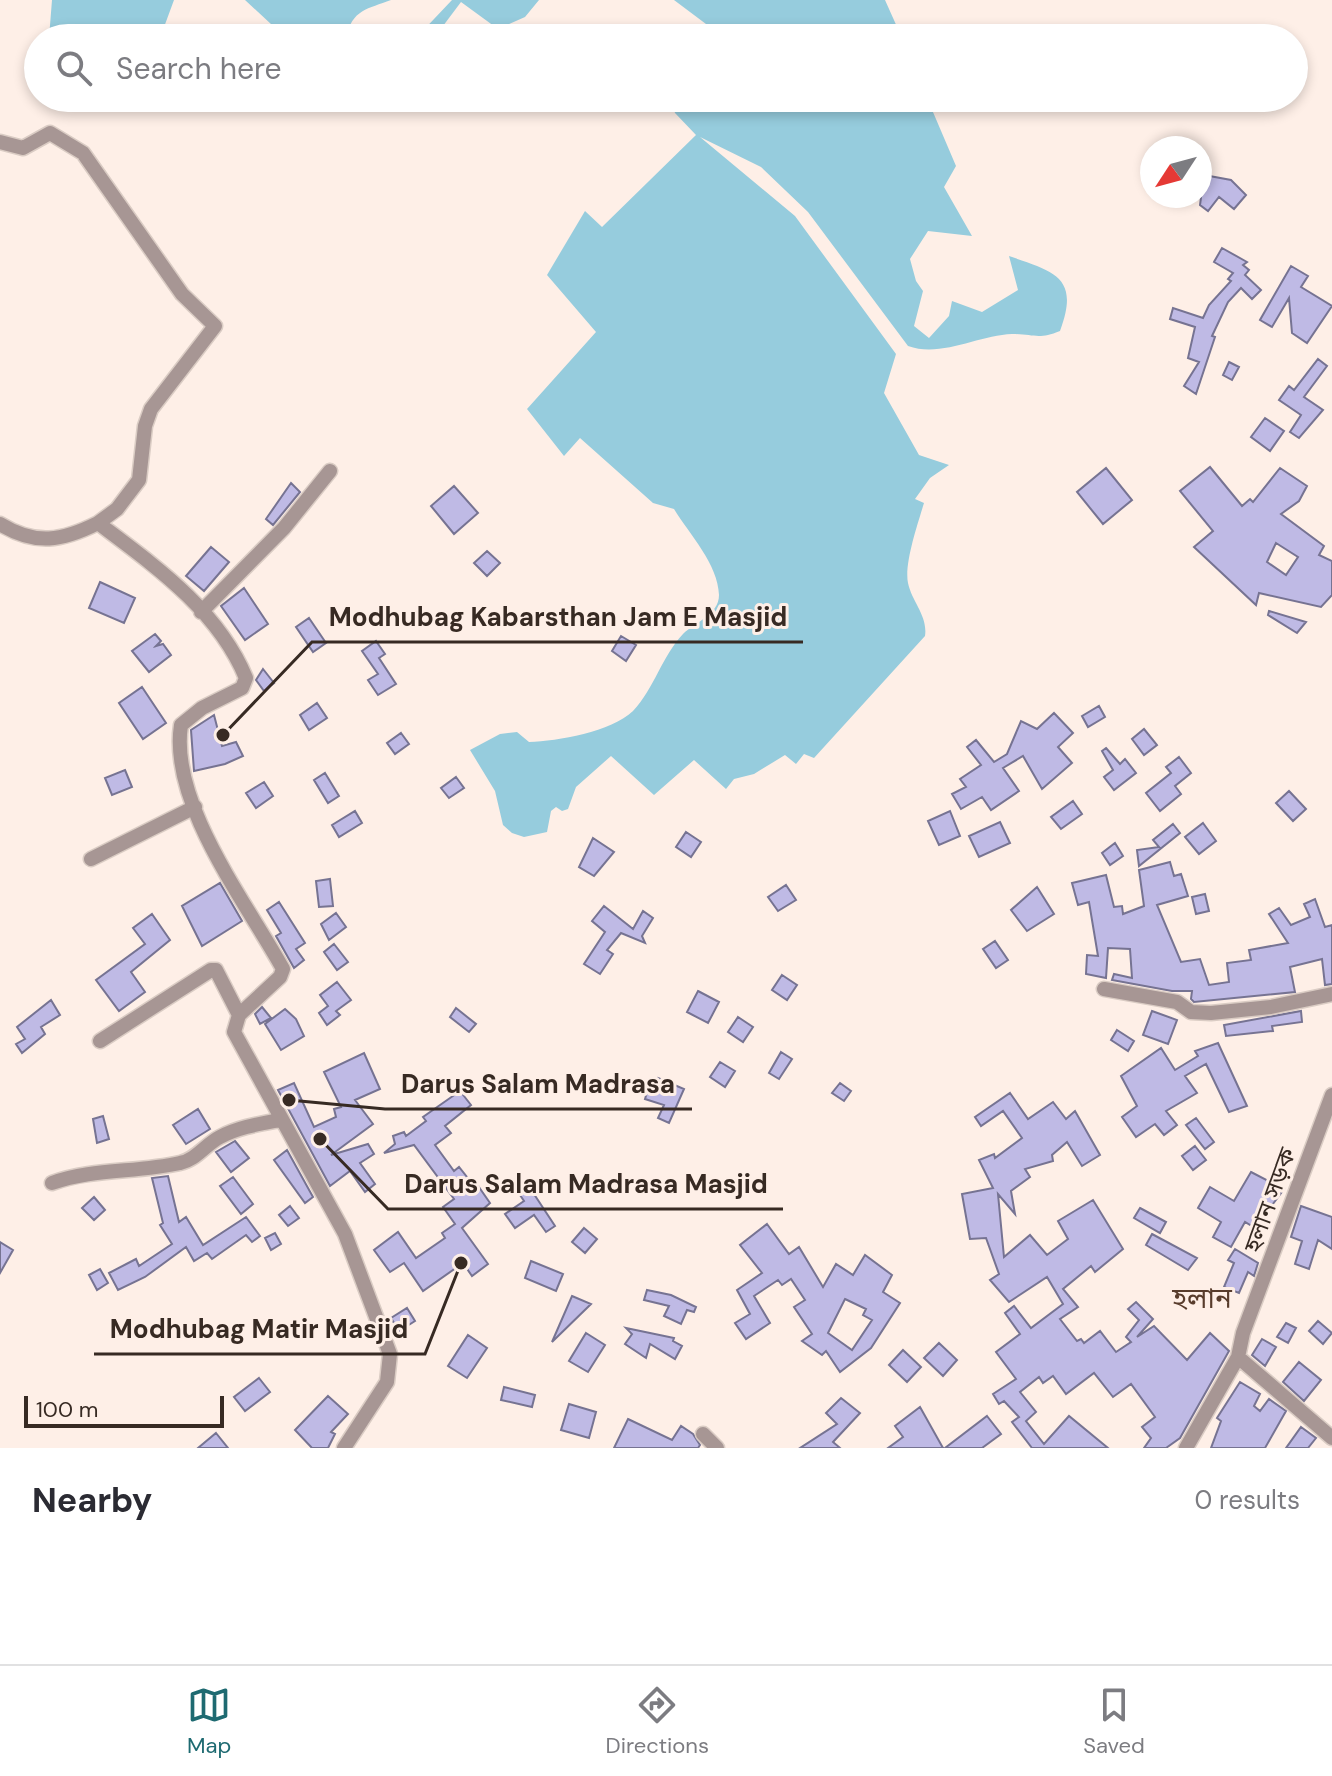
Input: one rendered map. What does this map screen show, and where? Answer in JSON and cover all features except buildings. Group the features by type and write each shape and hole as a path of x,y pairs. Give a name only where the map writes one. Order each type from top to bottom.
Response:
{"street":[{"path":"0,142 23,148 50,133 83,153 182,294 215,326 151,409 145,426 139,480 117,509 69,538 24,536 0,524"},
{"path":"201,612 284,528 330,471"},
{"path":"98,523 172,579 224,638 246,678 242,688 202,708 181,725 179,760 195,807 227,873 283,969 280,977 239,1015 234,1032 280,1120 319,1181 345,1234 390,1354 387,1382 344,1448"},
{"path":"91,859 195,807"},
{"path":"100,1041 211,970 216,970 239,1015"},
{"path":"1104,989 1177,1002 1191,1012 1211,1013 1271,1007 1332,994"},
{"name":"হলান সড়ক","path":"1186,1448 1238,1357 1243,1333 1332,1095"},
{"path":"52,1183 71,1176 182,1163 205,1150 217,1138 240,1128 280,1120"},
{"path":"1238,1357 1332,1438"},
{"path":"703,1434 717,1448"}],"water":[{"path":"52,0 174,0 165,24 50,24"},
{"path":"245,0 391,0 368,8 351,24 271,24"},
{"path":"452,0 539,0 525,17 509,24 491,24 461,2 444,24 429,24"},
{"path":"674,0 885,0 896,24 706,24"},
{"path":"933,112 956,166 944,187 972,236 928,231 910,259 916,281 923,291 914,326 929,338 949,316 952,301 982,312 1018,290 1009,256 1039,267 1059,279 1067,299 1065,313 1060,331 1046,335 999,335 947,348 908,346 808,212 761,167 700,137 795,216 896,354 884,393 919,455 949,465 930,478 915,499 924,503 912,543 907,575 910,590 922,615 925,636 814,758 804,754 796,764 785,755 754,774 734,779 726,789 694,760 654,795 611,756 576,787 568,809 562,811 556,807 551,811 547,832 524,837 512,833 503,825 495,791 470,750 500,734 517,732 529,742 554,740 612,725 633,711 683,634 711,613 718,602 717,583 709,561 674,509 653,503 580,438 564,456 527,409 596,332 547,275 585,211 602,227 696,135 675,113"}],"place":[{"name":"Modhubag Kabarsthan Jam E Masjid","path":"223,735"},
{"name":"Darus Salam Madrasa","path":"289,1100"},
{"name":"Darus Salam Madrasa Masjid","path":"320,1139"},
{"name":"Modhubag Matir Masjid","path":"461,1263"}],"district":[{"name":"হলান","path":"1202,1298"}]}
